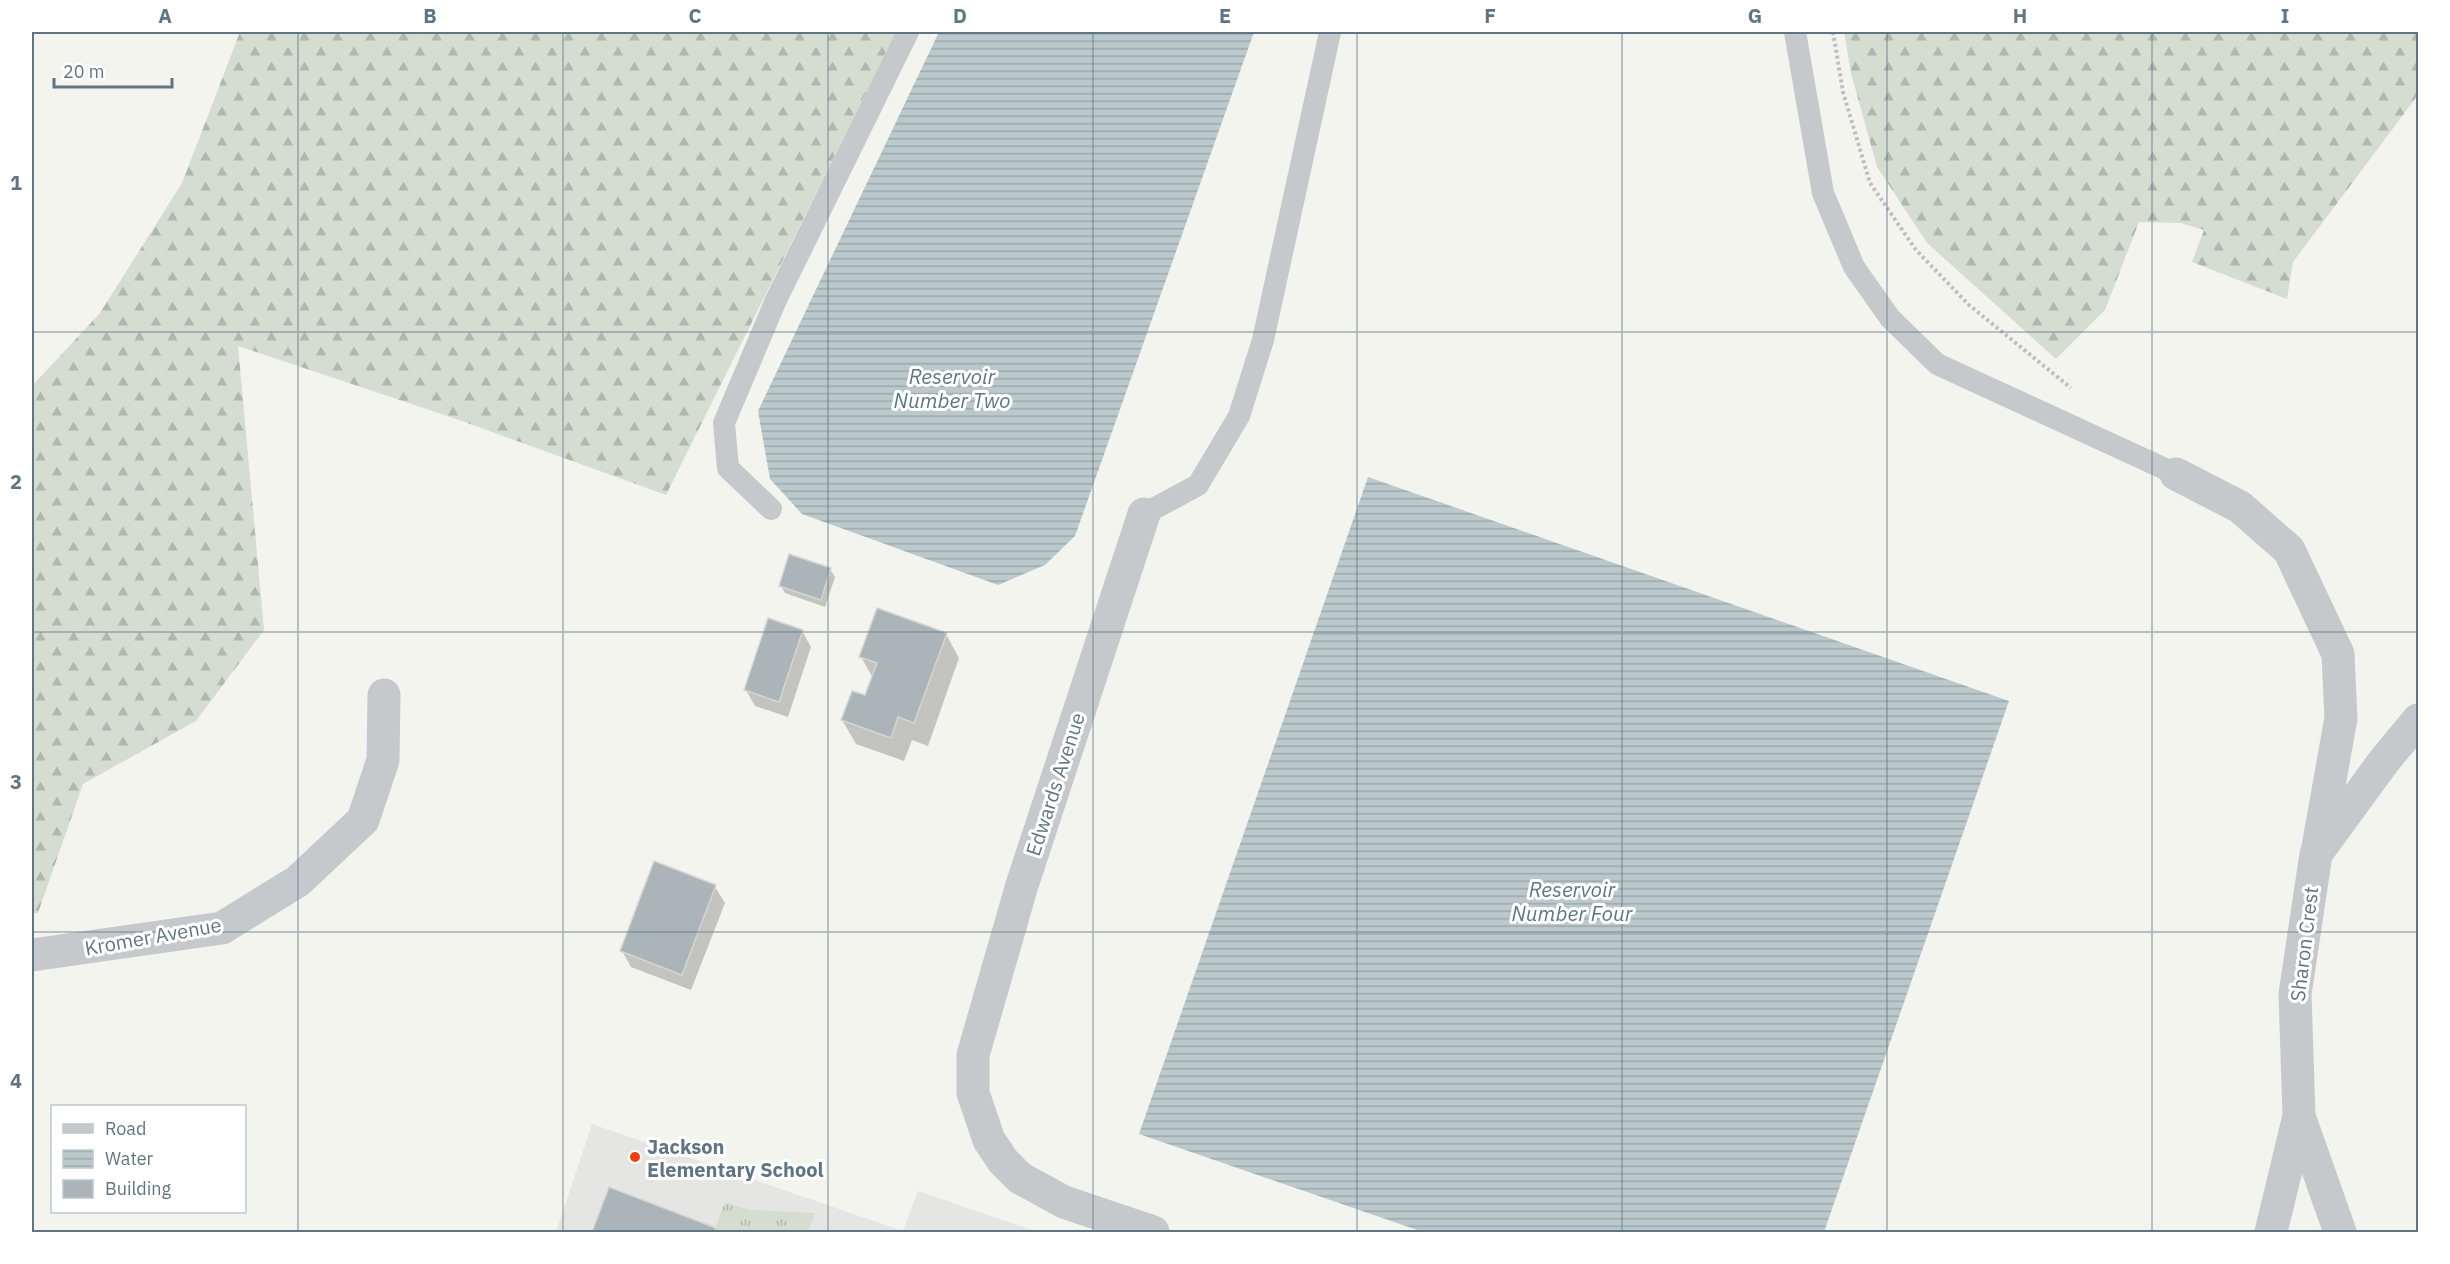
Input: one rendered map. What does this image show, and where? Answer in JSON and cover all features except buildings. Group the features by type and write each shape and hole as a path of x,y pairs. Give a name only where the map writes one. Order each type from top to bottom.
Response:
{"street":[{"path":"2176,474 2240,507 2289,549 2338,654 2341,718 2316,854"},
{"name":"Edwards Avenue","path":"1144,514 1022,885 973,1055 973,1093 989,1140 1003,1161 1020,1178 1064,1202 1153,1233"},
{"name":"Kromer Avenue","path":"32,955 222,928 298,881 363,820 383,760 384,695"},
{"name":"Sharon Crest","path":"2340,1233 2299,1116 2295,994 2316,854 2384,761 2418,720"},
{"path":"2271,1233 2299,1116"}],"lane":[{"path":"771,509 728,468 724,423 777,300 908,32"},
{"path":"1144,514 1198,485 1239,416 1263,340 1330,32"},
{"path":"1795,32 1823,193 1854,267 1890,318 1937,364 2176,474"}],"path":[{"path":"1833,32 1843,92 1870,183 1909,241 1969,305 2077,393"}],"shaded area":[{"name":"Jackson Elementary School","path":"592,1124 903,1231 918,1191 1038,1232 556,1232"}],"green space":[{"path":"240,32 896,32 666,495 459,420 238,346 264,630 196,721 83,784 38,913 32,914 32,386 100,313 182,183"},
{"path":"1844,32 2418,32 2418,95 2293,262 2287,299 2192,262 2204,230 2181,223 2139,222 2105,310 2056,359 1927,243 1877,167 1851,73"},
{"path":"725,1202 749,1210 815,1213 808,1232 714,1232"}],"water":[{"name":"Reservoir Number Two","path":"939,32 1254,32 1075,536 1045,565 998,585 802,514 770,479 758,411"},
{"name":"Reservoir Number Four","path":"1368,477 2009,701 1824,1232 1423,1232 1139,1134"}],"place":[{"name":"Jackson Elementary School","path":"635,1157"}]}
